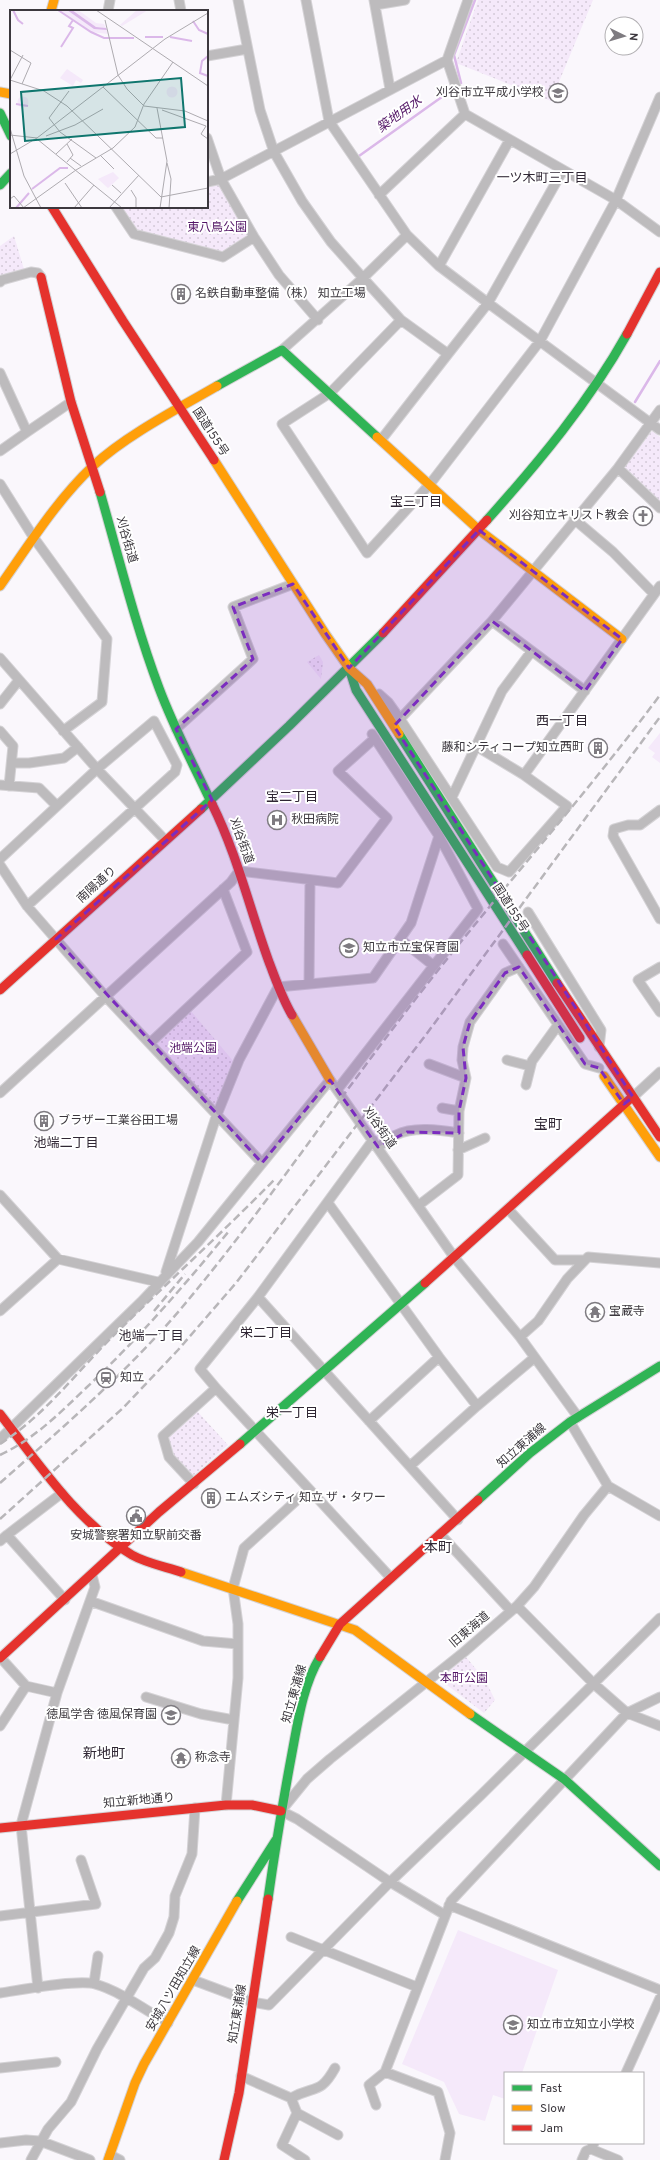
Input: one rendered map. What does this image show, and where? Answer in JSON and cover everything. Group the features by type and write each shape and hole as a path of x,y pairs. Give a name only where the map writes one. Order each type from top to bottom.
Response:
{"main road":[{"path":"51,10 54,0"},
{"path":"0,92 10,94"},
{"path":"0,113 10,134"},
{"path":"0,184 10,174"},
{"name":"国道155号","path":"53,208 83,258 293,584 349,668 367,684 599,1048 660,1137"},
{"name":"南陽通り","path":"0,990 165,840 212,800 349,668 418,598 540,460 597,383 641,310 660,272"},
{"name":"刈谷街道","path":"41,277 68,392 93,466 138,628 159,688 176,729 212,800 224,828 278,987 330,1080"},
{"path":"0,586 64,497 93,466 116,448 180,407 282,350 479,530 622,639"},
{"name":"国道155号","path":"349,668 356,690 585,1046"},
{"path":"592,1057 660,1157"},
{"path":"0,1658 65,1600 159,1512 194,1484 400,1302 454,1257 633,1097"},
{"name":"知立東浦線","path":"224,2160 231,2136 241,2076 281,1810 300,1717 312,1670 340,1624 440,1534 458,1520 530,1453 574,1419 660,1366"},
{"path":"0,1414 62,1493 110,1541 134,1556 355,1630 564,1779 660,1866"},
{"name":"知立新地通り","path":"0,1828 226,1805 252,1805 281,1810"},
{"name":"安城八ツ田知立線","path":"109,2157 136,2084 168,2023 230,1911 277,1838"}],"street":[{"path":"108,10 110,0"},
{"path":"179,0 181,10"},
{"path":"238,0 260,110 274,152 302,202 331,242 401,320 448,354"},
{"path":"306,0 329,121 407,235 439,266 660,430"},
{"path":"390,89 374,2 405,0"},
{"path":"468,0 447,60 465,114 509,141 616,200 660,232"},
{"path":"208,56 247,48"},
{"path":"208,182 221,179 274,152 329,121 447,60"},
{"path":"401,320 330,393 282,424 367,553 430,484 540,341 616,200 660,97"},
{"path":"380,195 465,114"},
{"path":"208,141 221,179 254,237 279,275 318,320"},
{"path":"439,266 509,141"},
{"path":"381,440 488,303 563,170"},
{"path":"117,208 134,234 223,257 254,237"},
{"path":"282,350 318,320 407,235"},
{"path":"0,282 2,280 31,272 38,273 41,277"},
{"path":"0,373 27,432"},
{"path":"0,451 71,402"},
{"path":"400,719 492,621 574,519 618,468 652,424 660,410"},
{"path":"618,468 660,508"},
{"path":"0,484 3,496 107,639 102,702 63,731"},
{"path":"574,519 613,552 654,594"},
{"path":"176,729 253,660 233,607 293,584"},
{"path":"524,775 660,586"},
{"path":"492,621 531,652 585,691"},
{"path":"452,797 502,691 531,652"},
{"path":"0,658 97,769 165,840"},
{"path":"0,704 19,680"},
{"path":"367,684 388,702 497,867 509,872 567,806 524,775 476,746"},
{"path":"0,859 97,769 154,722 177,765 175,772 27,906"},
{"path":"0,731 13,746 12,763 4,785 39,788 57,806"},
{"path":"0,1093 224,890 239,871 338,883 387,818 338,771 374,736 439,836 478,909 337,1090"},
{"path":"12,763 29,763 64,758 78,747"},
{"path":"660,810 640,825 628,825 614,829 612,836 660,919"},
{"path":"161,1279 216,1117 238,1060 278,987 373,978 411,923 439,836"},
{"path":"0,866 27,906 106,997 150,1043 216,1117 262,1163"},
{"path":"309,984 310,880"},
{"path":"150,1043 247,952 224,890"},
{"path":"528,912 601,1030 599,1048"},
{"path":"400,939 434,966"},
{"path":"504,944 585,1064 599,1068"},
{"path":"419,1204 458,1175 459,1111 466,1078 462,1060 463,1047 470,1022 505,973 519,967"},
{"path":"660,967 638,980 660,1012"},
{"path":"526,1085 532,1061 558,1025"},
{"path":"507,1060 530,1066"},
{"path":"429,1064 466,1078"},
{"path":"633,1097 660,1072"},
{"path":"0,1439 141,1302 161,1279 198,1242 330,1080"},
{"name":"刈谷街道","path":"330,1080 419,1204 454,1257 520,1336 574,1419 608,1486"},
{"path":"442,1108 459,1111"},
{"path":"391,1578 254,1431 200,1369 258,1297 328,1203 375,1144 407,1132 440,1130 458,1132"},
{"path":"458,1150 485,1138"},
{"path":"1,1198 58,1259 161,1279"},
{"path":"328,1203 439,1357 477,1406"},
{"path":"508,1209 555,1260 585,1260 588,1258 660,1263"},
{"path":"0,1311 58,1259"},
{"path":"520,1336 538,1320 567,1279 585,1260"},
{"path":"258,1297 458,1520"},
{"path":"369,1421 439,1357"},
{"path":"410,1466 477,1406 534,1358"},
{"path":"194,1484 169,1457 163,1436 216,1388"},
{"path":"608,1486 660,1516"},
{"name":"旧東海道","path":"281,1810 306,1779 514,1609 534,1587 584,1515 608,1486"},
{"path":"226,1805 234,1720 238,1644 238,1624 232,1588 244,1548 308,1490"},
{"path":"0,1541 7,1534 62,1493"},
{"path":"7,1534 65,1600"},
{"path":"440,1534 514,1609 627,1713 660,1726"},
{"path":"38,1988 21,1826 57,1693 95,1587 92,1575"},
{"path":"90,1601 203,1641 238,1644"},
{"path":"193,1980 252,2002 269,2005 390,1882 481,1795 524,1750 594,1684 660,1618"},
{"path":"0,1658 26,1686 57,1693"},
{"path":"0,1726 26,1686"},
{"path":"146,1697 201,1714 234,1720"},
{"path":"376,2105 368,2085 385,2072 451,1901 627,1713 660,1697"},
{"path":"30,2160 40,2141 71,2102 126,1999 144,1968 155,1958 169,1933 174,1917 175,1896 182,1874 192,1854 195,1808"},
{"path":"281,1810 297,1819 390,1882 445,1914"},
{"path":"0,1916 96,1904 81,1860"},
{"path":"449,1905 660,1990"},
{"path":"291,1937 417,1987"},
{"path":"94,1983 98,1956"},
{"path":"0,1993 94,1983 109,1989 168,2023"},
{"path":"626,2072 660,1998"},
{"path":"0,2068 56,2062"},
{"path":"291,2098 303,2092 321,2088 327,2082 335,2068"},
{"path":"385,2072 438,2092 450,2133 445,2160"},
{"path":"241,2076 291,2098 297,2113 338,2134"},
{"path":"297,2113 282,2145 306,2160"},
{"path":"0,2143 26,2140 40,2141 90,2160"},
{"path":"582,2160 586,2151 592,2146 616,2160"},
{"path":"109,2157 120,2160"}],"highlighted area":[{"path":"479,530 622,639 585,691 492,621 394,726 633,1097 624,1104 599,1068 585,1064 519,967 505,973 470,1022 463,1047 466,1078 459,1111 459,1133 407,1132 378,1147 330,1080 262,1163 56,939 212,800 176,729 253,659 233,607 293,584 349,668"}],"green space":[{"path":"478,0 593,0 551,101 456,63"},
{"name":"東八鳥公園","path":"216,184 220,186 249,235 222,252 135,230 121,208 208,208 208,186"},
{"path":"14,236 24,269 0,277 0,246"},
{"path":"652,431 660,437 660,502 624,467"},
{"path":"319,655 323,662 321,679 307,662"},
{"path":"660,733 660,763 652,757 655,753 648,748"},
{"name":"池端公園","path":"190,1010 234,1062 215,1108 157,1043 157,1040"},
{"path":"197,1411 228,1445 194,1475 189,1474 173,1455 167,1437"},
{"name":"本町公園","path":"466,1657 485,1680 495,1700 484,1713 439,1679"},
{"path":"458,1930 558,1970 522,2072 504,2072 504,2099 493,2095 485,2121 459,2114 444,2082 402,2064"}],"waterway":[{"name":"築地用水","path":"461,83 454,55 475,0"},
{"name":"築地用水","path":"359,156 453,89"},
{"path":"635,402 660,361"}],"railway":[{"path":"0,1483 115,1379 179,1311 209,1275 436,973 598,776 660,695"},
{"path":"0,1519 123,1408 178,1350 236,1283 428,1032 660,717"},
{"path":"0,1444 31,1421 113,1336 276,1178"},
{"path":"0,1455 12,1449 46,1425 124,1351 160,1312 229,1231"},
{"path":"154,1311 185,1274"}],"traffic: fast":[{"path":"0,113 10,134"},
{"path":"0,185 10,174"},
{"path":"487,520 562,431 596,384 627,334"},
{"path":"217,386 282,350 377,437"},
{"path":"100,492 150,664 165,703 212,804"},
{"path":"201,809 289,726 383,633"},
{"path":"349,668 356,690 527,955"},
{"path":"399,734 557,983"},
{"path":"240,1444 425,1283"},
{"path":"478,1500 530,1453 570,1422 660,1366"},
{"path":"268,1899 282,1807 299,1716 309,1679 320,1657"},
{"path":"470,1714 564,1779 660,1866"},
{"path":"237,1901 276,1840"}],"traffic: slow":[{"path":"51,10 54,0"},
{"path":"0,92 10,94"},
{"path":"0,586 32,539 55,509 93,466 136,433 217,386"},
{"path":"377,437 479,530 622,639"},
{"path":"214,460 326,635 349,668 367,684 399,734"},
{"path":"292,1015 330,1080"},
{"path":"604,1076 660,1157"},
{"path":"181,1572 355,1630 470,1714"},
{"path":"108,2160 135,2083 144,2064 237,1901"}],"traffic: jam":[{"path":"53,208 123,321 214,460"},
{"path":"627,334 660,272"},
{"path":"41,277 71,402 100,492"},
{"path":"383,633 487,520"},
{"path":"212,804 229,842 269,962 282,996 292,1015"},
{"path":"0,990 201,809"},
{"path":"527,955 580,1038"},
{"path":"557,983 660,1137"},
{"path":"425,1283 630,1099"},
{"path":"0,1414 60,1491 76,1509 112,1542 138,1558 181,1572"},
{"path":"0,1658 159,1512 240,1444"},
{"path":"320,1657 340,1624 478,1500"},
{"path":"0,1828 226,1805 252,1805 281,1811"},
{"path":"224,2160 239,2093 268,1899"}],"place":[{"name":"刈谷市立平成小学校","path":"558,93"},
{"name":"名鉄自動車整備（株） 知立工場","path":"181,294"},
{"name":"刈谷知立キリスト教会","path":"643,516"},
{"name":"藤和シティコープ知立西町","path":"598,748"},
{"name":"秋田病院","path":"277,820"},
{"name":"知立市立宝保育園","path":"349,948"},
{"name":"ブラザー工業谷田工場","path":"44,1121"},
{"name":"宝蔵寺","path":"595,1312"},
{"name":"知立","path":"106,1378"},
{"name":"エムズシティ 知立 ザ・タワー","path":"211,1498"},
{"name":"安城警察署知立駅前交番","path":"136,1516"},
{"name":"徳風学舎 徳風保育園","path":"171,1715"},
{"name":"称念寺","path":"181,1758"},
{"name":"知立市立知立小学校","path":"513,2025"}],"district":[{"name":"一ツ木町三丁目","path":"542,179"},
{"name":"宝三丁目","path":"416,503"},
{"name":"西一丁目","path":"562,722"},
{"name":"宝二丁目","path":"292,798"},
{"name":"宝町","path":"548,1125"},
{"name":"池端二丁目","path":"66,1144"},
{"name":"栄二丁目","path":"266,1334"},
{"name":"池端一丁目","path":"151,1337"},
{"name":"栄一丁目","path":"292,1414"},
{"name":"本町","path":"438,1548"},
{"name":"新地町","path":"104,1754"}]}
